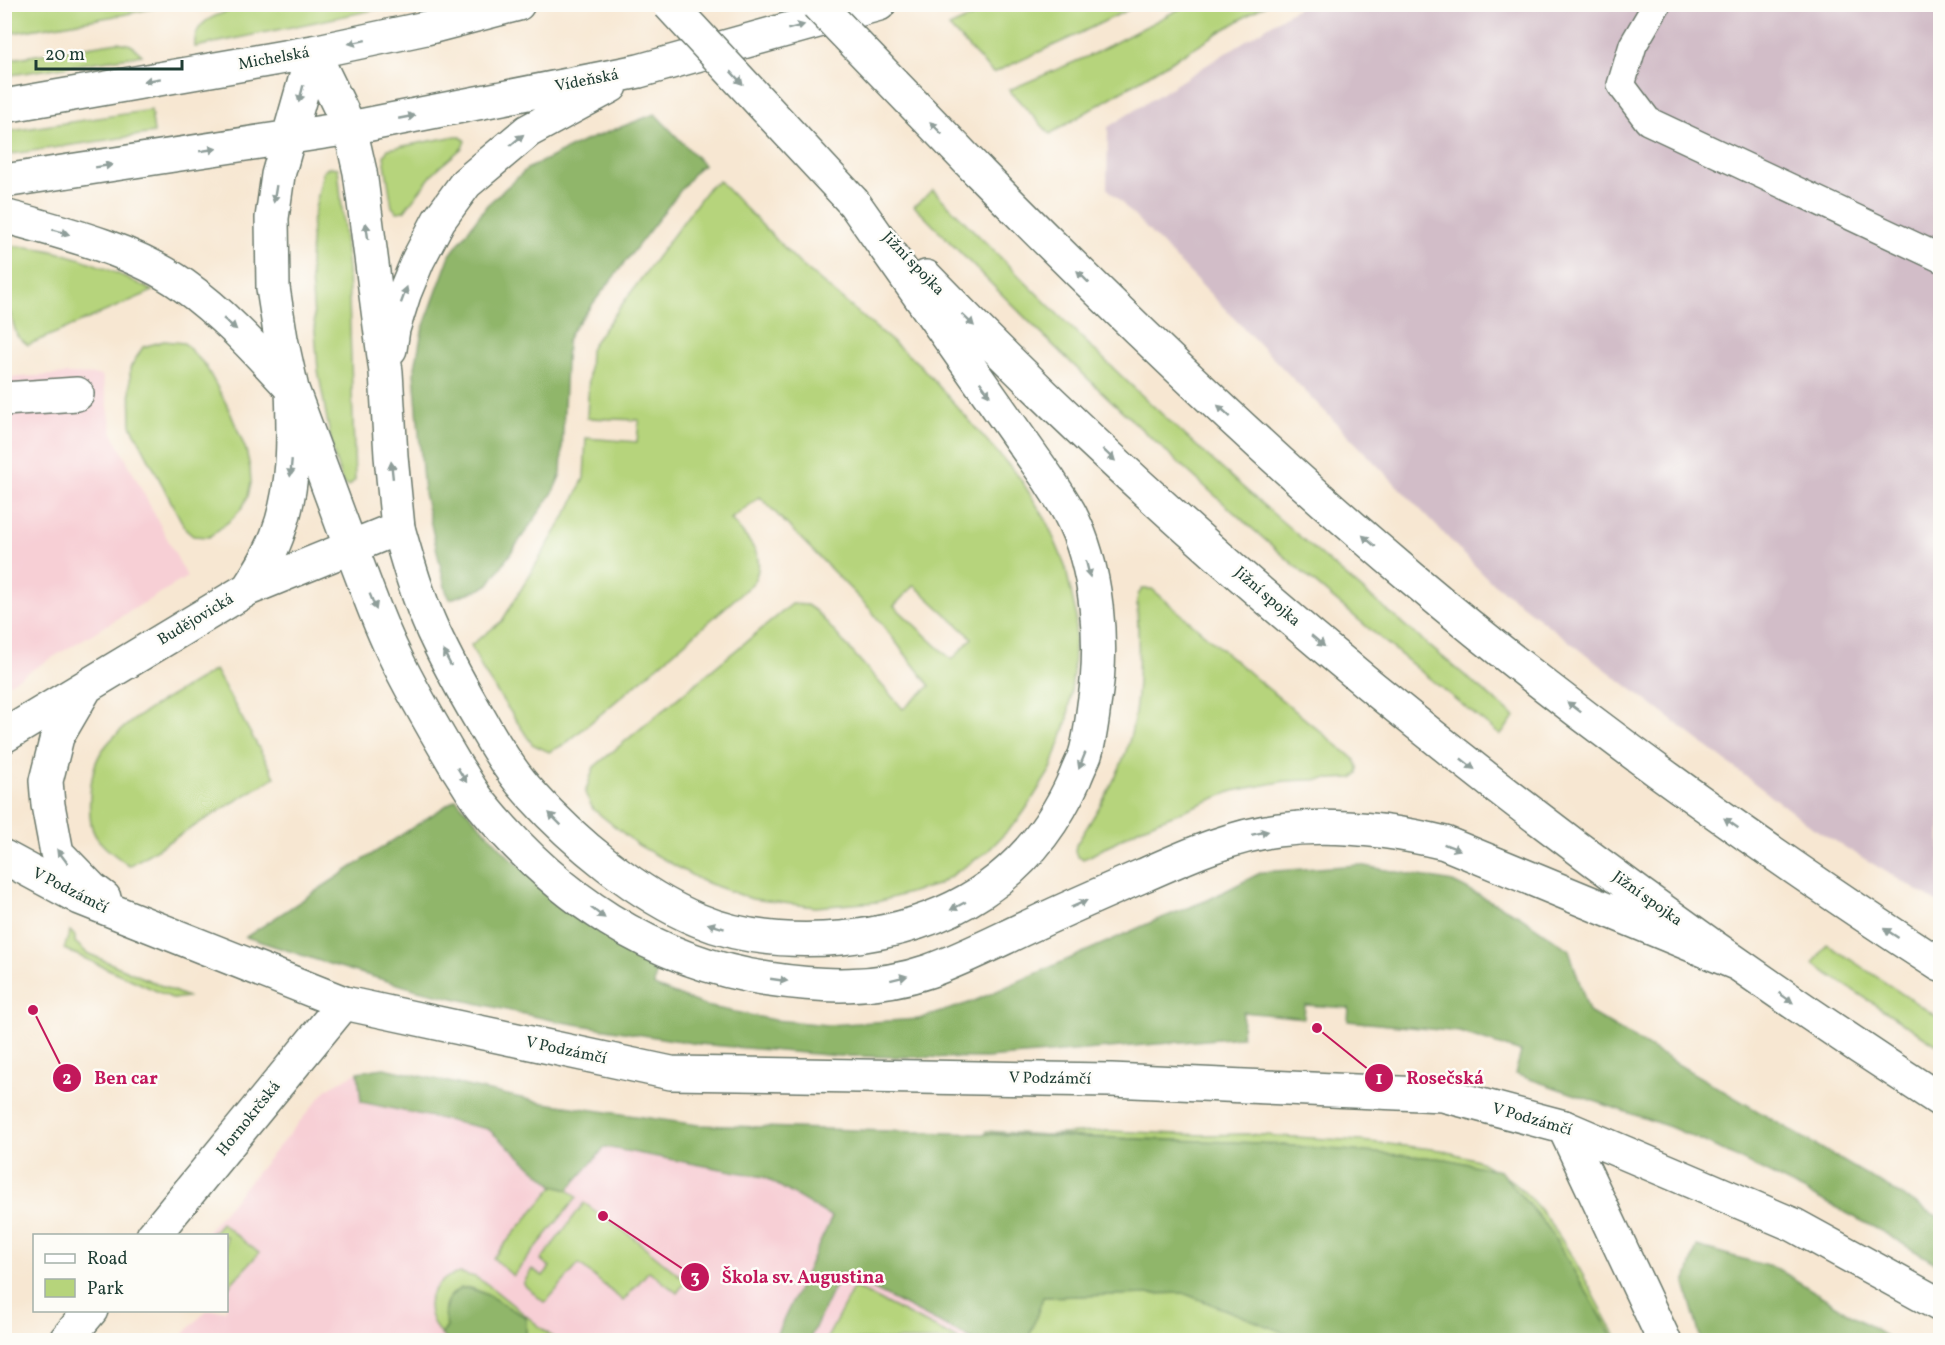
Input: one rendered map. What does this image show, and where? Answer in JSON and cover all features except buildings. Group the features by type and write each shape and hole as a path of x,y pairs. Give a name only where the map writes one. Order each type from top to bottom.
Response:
{"main road":[{"name":"Michelská","path":"4,106 313,52 518,4"},
{"name":"Jižní spojka","path":"669,4 854,203 957,309 1170,511 1306,631 1446,747 1581,851 1850,1042 1941,1100"},
{"path":"818,4 976,170 1082,277 1300,481 1413,579 1537,679 1663,775 1793,867 1941,965"},
{"name":"Vídeňská","path":"289,137 350,128 639,71 879,4"},
{"path":"313,52 350,128 360,172 386,372 398,528 411,574 433,630 498,750 529,793 562,826 589,850 643,890 699,921 771,939 815,940 877,934 911,926 941,915 992,885 1015,866 1044,834 1057,814 1085,754 1099,675 1099,634 1093,588 1083,549 1070,514 1049,480 854,203"},
{"path":"313,52 278,175 272,218 273,288 280,339 292,389 351,548 397,661 442,742 480,803 522,850 559,883 608,920 648,942 692,960 741,975 789,982 841,985 884,982 927,971 1186,857 1233,839 1276,830 1318,827 1360,828 1407,834 1445,843 1738,964"},
{"path":"386,372 393,329 418,260 439,220 466,183 528,131 639,71"},
{"path":"4,181 289,137"},
{"path":"4,216 70,235 130,257 182,285 238,331 292,389 294,434 286,509 277,537 248,589"},
{"path":"4,399 77,394"},
{"name":"Budějovická","path":"4,736 248,589 398,528"},
{"name":"V Podzámčí","path":"86,686 57,737 46,781 57,853 92,889 137,922"},
{"name":"V Podzámčí","path":"4,857 80,898 344,1003 671,1073 1111,1080 1443,1095 1564,1127 1794,1226 1941,1305"},
{"name":"Hornokrčská","path":"155,1234 344,1003"},
{"path":"1564,1127 1664,1341"},
{"path":"66,1341 90,1312"}],"lane":[{"path":"1657,4 1633,45 1621,85 1648,121 1941,258"}],"shaded area":[{"path":"1302,5 1940,5 1940,904 1813,828 1489,580 1107,188 1108,127"},
{"path":"67,374 102,375 113,434 187,577 5,686 5,378"},
{"path":"384,1068 544,1103 698,1125 978,1133 1028,1340 178,1340 205,1312 228,1312 228,1234 205,1234 328,1088 358,1072"}],"green space":[{"path":"5,4 168,4 168,5 5,34"},
{"path":"253,4 398,5 195,47 199,28 206,21 214,16"},
{"path":"999,5 1138,5 993,73 949,27"},
{"path":"1187,5 1265,5 1050,134 1009,90 1093,54"},
{"path":"118,42 131,45 142,55 5,76 5,60"},
{"path":"151,110 154,133 5,155 5,132"},
{"path":"655,114 704,165 697,169 571,332 567,341 561,474 552,494 489,584 450,599 446,591 424,493 414,373 422,331 450,255 487,205 527,169 582,142"},
{"path":"460,136 465,141 462,148 435,171 404,211 397,212 392,207 384,156 388,149"},
{"path":"329,167 338,168 348,270 355,480 349,486 343,484 333,452 318,370 310,265 312,223 323,172"},
{"path":"719,181 799,263 920,365 1020,478 1046,520 1065,565 1076,614 1073,673 1068,718 1051,769 1019,819 987,852 937,885 877,902 815,907 752,899 702,881 638,845 593,809 585,793 594,767 792,604 807,605 816,611 903,709 930,686 870,609 760,497 731,519 754,548 757,556 759,564 753,583 565,744 549,752 532,744 483,671 471,645 502,621 570,508 584,478 586,438 637,442 639,420 587,418 590,350 709,187","holes":["914,585 972,638 952,660 894,606"]},
{"path":"933,190 1098,354 1200,449 1317,551 1515,717 1500,735 1290,562 1208,490 1071,362 914,206"},
{"path":"4,246 63,253 100,266 153,291 28,345 17,336 8,306 5,305"},
{"path":"164,341 184,343 205,365 228,407 246,450 251,483 248,496 242,508 232,519 209,537 193,536 186,530 131,425 130,368 143,347"},
{"path":"1142,589 1152,589 1355,760 1358,773 1353,778 1285,781 1233,791 1140,828 1083,859 1078,857 1075,852 1076,845 1114,780 1130,739 1137,700 1137,602"},
{"path":"215,670 275,777 129,866 102,844 96,837 90,821 93,774 100,754 122,729 136,718"},
{"path":"456,799 511,859 657,959 654,986 706,1006 774,1020 828,1025 919,1019 972,1002 1154,921 1208,900 1262,872 1359,865 1453,882 1520,916 1569,950 1589,1012 1940,1218 1940,1266 1883,1232 1705,1142 1670,1127 1515,1074 1521,1052 1460,1032 1348,1021 1349,1008 1305,1005 1304,1018 1243,1012 1242,1037 986,1058 838,1056 698,1044 556,1021 418,990 246,937"},
{"path":"70,931 75,936 75,942 87,953 187,997 174,999 64,949"},
{"path":"1827,944 1940,1019 1940,1047 1813,964"},
{"path":"384,1068 544,1103 698,1125 1259,1143 1446,1159 1500,1171 1549,1229 1615,1340 1303,1340 1183,1293 1043,1297 1028,1340 973,1340 841,1273 809,1340 774,1340 832,1217 764,1177 605,1147 568,1190 554,1186 488,1129 361,1102 358,1072"},
{"path":"986,1131 1046,1135 1108,1131 1203,1135 1246,1134 1361,1141 1441,1150 1477,1160 1494,1170 1446,1159 1259,1143 986,1133"},
{"path":"1503,1175 1521,1189 1553,1227 1618,1340 1615,1340 1549,1229"},
{"path":"554,1186 568,1190 577,1197 513,1276 493,1258"},
{"path":"584,1203 635,1239 686,1281 677,1293 649,1271 623,1301 579,1264 545,1303 523,1284 532,1269 543,1276 550,1267 541,1260"},
{"path":"221,1223 259,1253 228,1287 228,1234 211,1234"},
{"path":"1697,1246 1778,1269 1892,1340 1701,1340 1685,1284"},
{"path":"460,1273 475,1277 487,1284 556,1340 524,1340 526,1317 485,1294 468,1288 459,1289 448,1299 445,1310 447,1327 441,1335 430,1316 431,1296 444,1280"},
{"path":"854,1287 959,1340 826,1340"},
{"path":"461,1288 487,1295 526,1317 524,1340 447,1340 441,1335 447,1327 446,1304"},
{"path":"1183,1293 1303,1340 1028,1340 1043,1297"}],"place":[{"name":"Ben car","path":"33,1010"},
{"name":"Rosečská","path":"1317,1028"},
{"name":"Škola sv. Augustina","path":"603,1216"}]}
